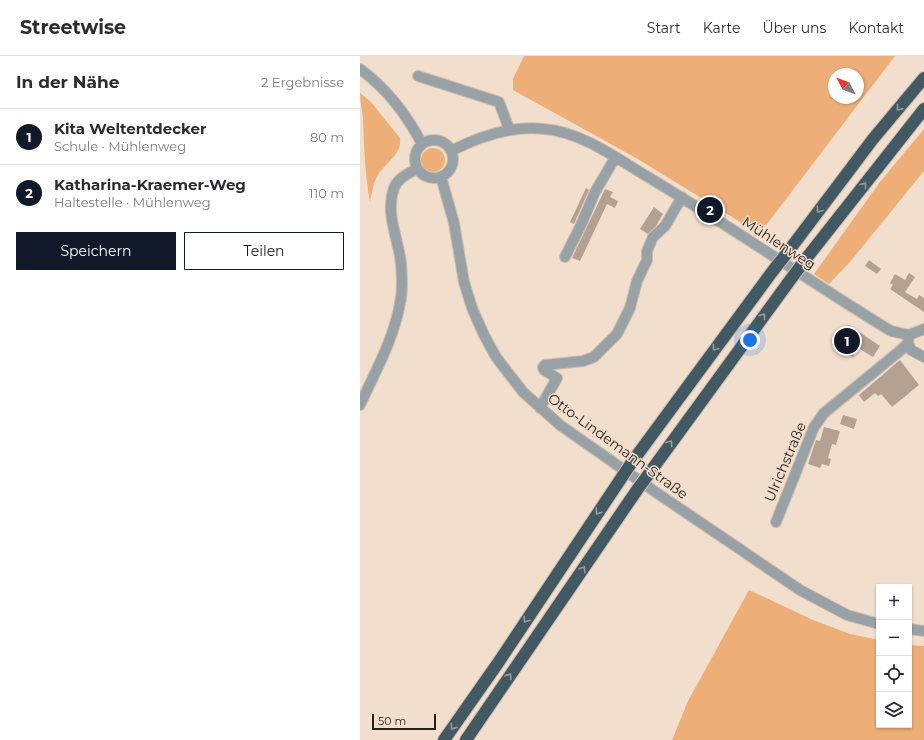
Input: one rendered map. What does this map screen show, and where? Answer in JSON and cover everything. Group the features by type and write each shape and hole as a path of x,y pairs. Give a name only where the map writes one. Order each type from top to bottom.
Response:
{"highway":[{"path":"444,740 498,663 632,462 772,272 873,139 924,78"},
{"path":"466,740 637,490 805,260 924,109"}],"street":[{"path":"360,69 375,80 402,111 422,144"},
{"path":"418,76 499,102 509,130"},
{"name":"Mühlenweg","path":"451,151 477,139 500,131 527,128 545,129 568,134 594,145 682,197 891,331 909,339"},
{"path":"433,140 438,141 448,146 451,151 453,163 450,169 441,177 436,179 425,177 417,169 415,164 415,153 422,144 433,140"},
{"path":"564,257 581,224 594,192 615,158"},
{"path":"360,405 385,352 396,323 401,302 401,264 390,208 394,187 405,174 417,169"},
{"name":"Otto-Lindemann-Straße","path":"441,177 454,223 464,282 472,308 496,357 523,392 560,425 800,590 847,615 876,623"},
{"path":"540,408 557,378 544,370 543,367 545,365 583,361 594,357 616,334 630,308 637,281 647,260 647,251 653,237 665,226 682,197"},
{"path":"924,329 909,339 911,350 924,357"},
{"name":"Ulrichstraße","path":"776,522 814,427 819,419 824,413 902,350 909,339"},
{"path":"912,629 924,631"}],"shaded area":[{"path":"524,56 895,56 864,97 864,68 828,68 828,104 858,104 767,224 755,231 636,158 513,90 513,79"},
{"path":"360,93 371,102 400,138 399,149 396,154 381,170 376,178 370,202 364,150 363,118"},
{"path":"924,129 924,171 850,262 829,284 814,274 880,182"},
{"path":"433,148 438,149 444,155 444,165 438,171 433,172 428,171 422,165 421,160 422,155 428,149"},
{"path":"749,590 813,620 850,634 876,639 876,728 912,728 912,645 924,646 924,740 672,740 688,701"}],"building":[{"path":"586,188 589,190 574,224 570,222"},
{"path":"605,189 613,192 610,197 618,201 615,208 607,204 580,261 572,258"},
{"path":"654,207 663,214 656,226 648,234 640,229"},
{"path":"869,260 881,269 877,274 865,266"},
{"path":"909,273 915,277 905,292 917,299 919,295 924,298 924,312 890,289 893,285 890,283 895,274 905,280"},
{"path":"849,325 880,346 873,357 858,348 853,357 835,345"},
{"path":"900,360 919,385 892,407 881,394 878,396 875,393 864,402 859,395"},
{"path":"843,415 857,419 854,429 840,424"},
{"path":"824,427 840,431 836,445 832,444 828,458 831,459 829,466 822,464 820,468 808,464 816,440 820,441"}],"place":[{"name":"Katharina-Kraemer-Weg","path":"710,210"},
{"name":"Kita Weltentdecker","path":"847,341"}]}
